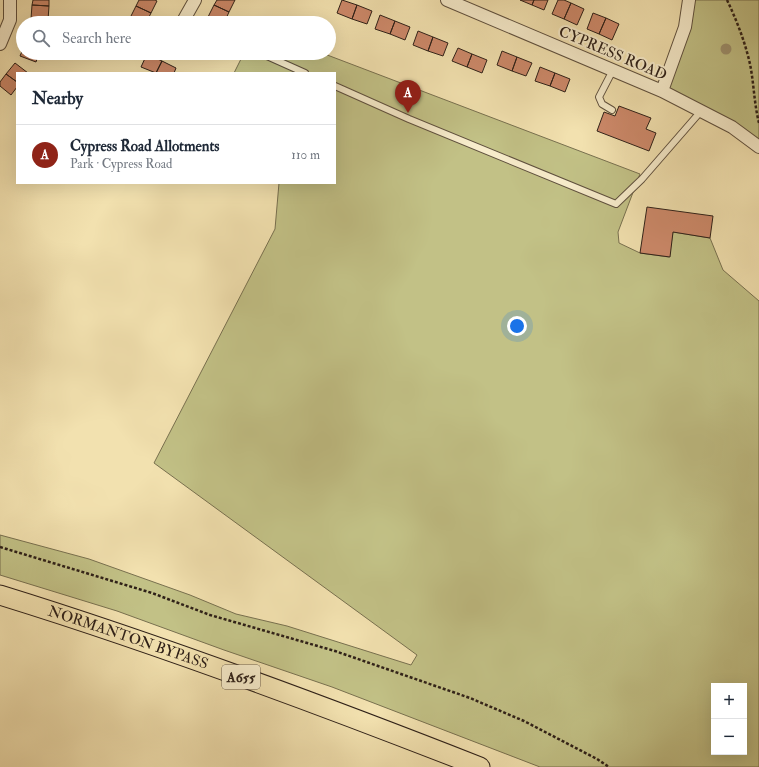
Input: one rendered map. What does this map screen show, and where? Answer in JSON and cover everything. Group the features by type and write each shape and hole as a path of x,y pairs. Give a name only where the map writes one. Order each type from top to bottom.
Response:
{"main road":[{"name":"NORMANTON BYPASS","path":"0,595 76,618 205,664 480,767"}],"street":[{"path":"0,44 10,20 10,0"},
{"path":"186,16 195,0"},
{"name":"CYPRESS ROAD","path":"447,0 662,91 702,110 732,127 759,147"},
{"path":"662,91 685,27 689,0"}],"lane":[{"path":"277,60 303,72"},
{"path":"599,97 613,70"},
{"path":"336,86 409,119 618,207 702,110"},
{"path":"592,98 599,97"},
{"path":"599,97 602,104 612,110"}],"path":[{"path":"727,0 737,22 750,64 755,106 759,123"},
{"path":"0,547 152,593 218,617 335,651 470,698 524,721 590,755 609,767"}],"shaded area":[{"path":"689,0 759,0 759,147 662,91"},
{"path":"336,58 640,174 618,232 619,243 640,253 669,257 673,232 710,238 723,270 759,301 759,767 540,767 332,687 117,611 0,575 0,535 89,559 190,595 236,614 287,626 411,665 417,655 154,463 275,229 279,184 336,184 336,72 234,72 240,60 336,60"}],"building":[{"path":"33,0 49,0 49,6 32,5"},
{"path":"139,0 157,1 151,13 136,6"},
{"path":"217,0 235,0 229,12 214,5"},
{"path":"342,0 357,5 352,19 337,13"},
{"path":"520,0 534,0 532,5"},
{"path":"534,0 548,0 544,10 532,5"},
{"path":"558,0 564,0 571,3 564,19 552,14"},
{"path":"571,3 584,9 577,25 564,19"},
{"path":"32,5 49,6 48,16 31,16"},
{"path":"214,5 229,12 227,16 208,16"},
{"path":"357,5 372,11 367,24 352,19"},
{"path":"136,6 151,13 150,16 131,16"},
{"path":"593,13 606,18 599,34 587,29"},
{"path":"380,15 395,21 390,34 375,29"},
{"path":"606,18 619,24 612,40 599,34"},
{"path":"395,21 410,27 405,40 390,34"},
{"path":"418,31 433,37 428,51 413,45"},
{"path":"433,37 448,43 443,56 428,51"},
{"path":"458,48 472,54 467,67 452,61"},
{"path":"502,51 517,57 512,71 497,65"},
{"path":"472,54 487,60 482,73 467,67"},
{"path":"517,57 532,63 526,76 512,71"},
{"path":"144,60 162,61 156,72 141,67"},
{"path":"162,61 176,68 174,72 156,72"},
{"path":"15,63 27,72 16,72 16,81 6,74"},
{"path":"540,67 555,73 550,86 535,81"},
{"path":"555,73 570,79 565,92 550,86"},
{"path":"6,74 16,81 16,88 11,95 0,86 0,82"},
{"path":"619,106 651,118 646,129 656,133 649,151 597,131 604,112 615,116"},
{"path":"647,207 713,216 710,238 673,232 670,257 640,253"}],"place":[{"name":"Cypress Road Allotments","path":"408,113"}]}
